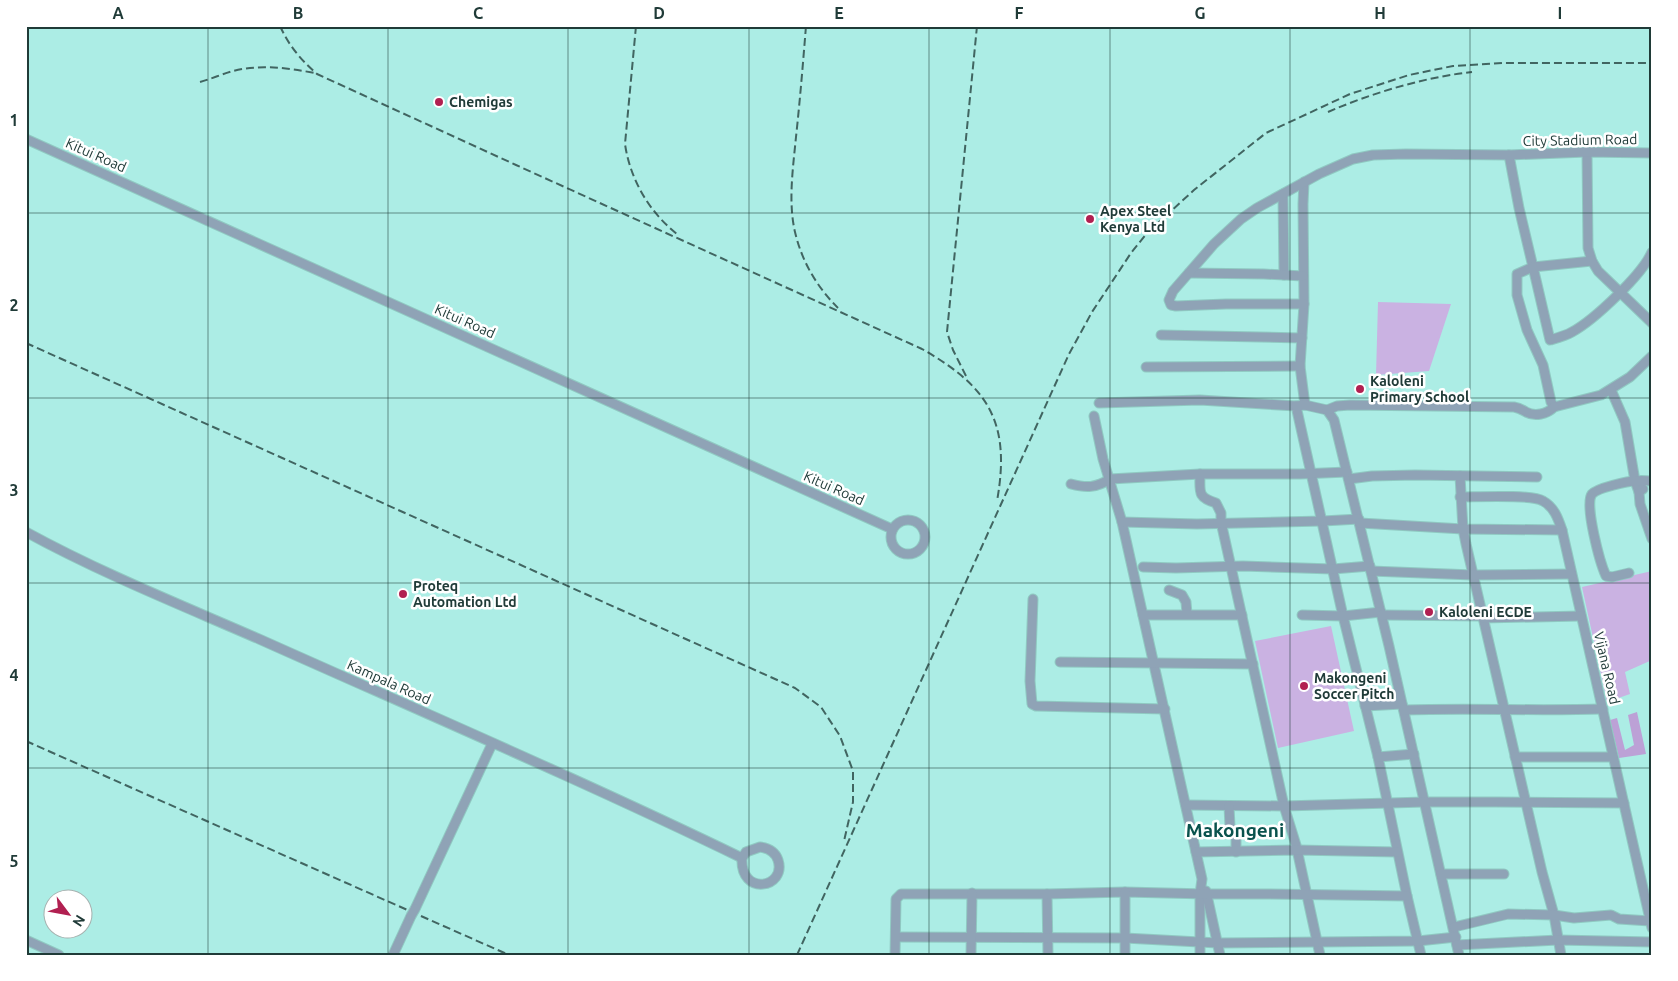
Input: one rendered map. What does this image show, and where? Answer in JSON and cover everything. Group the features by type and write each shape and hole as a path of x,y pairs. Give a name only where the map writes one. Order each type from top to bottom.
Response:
{"street":[{"name":"Kitui Road","path":"26,138 892,529"},
{"path":"1587,152 1588,248 1592,261 1598,271 1652,323"},
{"name":"City Stadium Road","path":"1304,304 1176,306 1171,305 1169,300 1171,294 1214,244 1237,223 1257,208 1344,162 1373,156 1406,154 1652,153"},
{"path":"1509,155 1519,208 1550,340 1570,333 1580,327 1620,292 1646,263 1652,252"},
{"path":"1304,182 1302,204 1304,304 1300,366 1300,405 1312,474 1343,616 1378,757 1397,852 1421,955"},
{"path":"1283,194 1284,274"},
{"path":"1554,407 1551,402 1543,364 1527,330 1517,295 1517,274 1533,267 1592,261"},
{"path":"1189,273 1303,276"},
{"path":"1161,335 1302,338"},
{"path":"1099,403 1200,400 1300,405 1327,410 1337,406 1350,405 1514,407 1521,408 1529,413 1543,414 1554,407 1601,395 1611,390 1630,377 1652,356"},
{"path":"1146,367 1300,366"},
{"path":"1611,390 1625,422 1640,504 1652,539"},
{"path":"1327,410 1334,420 1371,568 1459,955"},
{"path":"1094,416 1122,522 1202,879 1200,955"},
{"path":"1200,474 1200,495 1204,499 1216,503 1221,513 1221,522 1284,806 1297,850 1320,955"},
{"path":"1071,484 1086,488 1101,484 1110,479 1200,474 1537,476"},
{"path":"1460,476 1463,529 1514,757 1554,915 1561,955"},
{"path":"1630,573 1612,577 1606,576 1599,561 1591,522 1589,499 1596,490 1635,480 1652,482"},
{"path":"1639,492 1652,482"},
{"name":"Vijana Road","path":"1460,497 1539,498 1550,506 1557,515 1582,616 1651,925"},
{"path":"1122,522 1197,524 1221,522 1359,521 1463,529 1562,530"},
{"name":"Kampala Road","path":"26,532 119,578 742,858"},
{"path":"1143,567 1371,568 1473,575 1571,574"},
{"path":"1169,590 1182,595 1186,602 1187,614"},
{"path":"1033,599 1030,681 1032,704 1044,706 1165,709"},
{"path":"1302,615 1343,616 1381,613 1483,617 1582,616"},
{"path":"1143,614 1242,615"},
{"path":"1060,662 1253,664"},
{"path":"1365,706 1550,711 1603,709"},
{"path":"393,955 492,744"},
{"path":"1378,757 1414,754"},
{"path":"1514,757 1613,757"},
{"path":"1186,805 1284,806 1425,802 1624,803"},
{"path":"1229,806 1230,827 1236,838 1236,852"},
{"path":"760,847 766,848 772,851 779,863 779,870 776,876 765,884 758,884 746,878 743,872 742,858 746,852 760,847"},
{"path":"1196,852 1297,850 1397,852"},
{"path":"1441,874 1504,874"},
{"path":"896,955 896,899 901,894 1125,892 1407,896"},
{"path":"1125,892 1125,955"},
{"path":"971,955 972,893"},
{"path":"1048,894 1048,955"},
{"path":"1203,894 1220,955"},
{"path":"1454,927 1501,915 1554,915 1574,918 1610,915 1619,919 1651,925"},
{"path":"896,937 1125,938 1218,943 1558,940 1652,942"},
{"path":"26,941 53,955"},
{"path":"26,941 59,955"}],"shaded area":[{"path":"1378,302 1451,304 1429,371 1376,375"},
{"path":"1652,571 1652,660 1625,672 1630,694 1607,702 1582,587"},
{"name":"Makongeni Soccer Pitch","path":"1331,626 1354,731 1278,748 1255,641"},
{"path":"1637,712 1646,754 1619,758 1610,720 1617,718 1625,750 1634,745 1628,715"}],"railway":[{"path":"280,26 296,52 317,74 922,349 945,363 979,393 990,410 997,429 1001,450 1001,474 997,501"},
{"path":"636,26 625,144 631,170 642,194 658,216 677,234"},
{"path":"806,26 791,197 793,221 798,243 806,264 817,283 838,308"},
{"path":"966,376 953,350 947,332 977,26"},
{"path":"797,955 1069,354 1092,312 1131,253 1147,233 1194,190 1266,133 1350,94 1409,75 1453,66 1502,63 1652,63"},
{"path":"200,82 233,71 264,67 315,73"},
{"path":"1328,112 1362,98 1399,87 1454,74 1472,72"},
{"path":"26,343 795,688 821,707 840,736 853,771 853,802 844,841"},
{"path":"26,741 509,955"}],"place":[{"name":"Chemigas","path":"439,102"},
{"name":"Apex Steel Kenya Ltd","path":"1090,219"},
{"name":"Kaloleni Primary School","path":"1360,389"},
{"name":"Proteq Automation Ltd","path":"403,594"},
{"name":"Kaloleni ECDE","path":"1429,612"},
{"name":"Makongeni Soccer Pitch","path":"1304,686"}],"district":[{"name":"Makongeni","path":"1235,830"}]}
